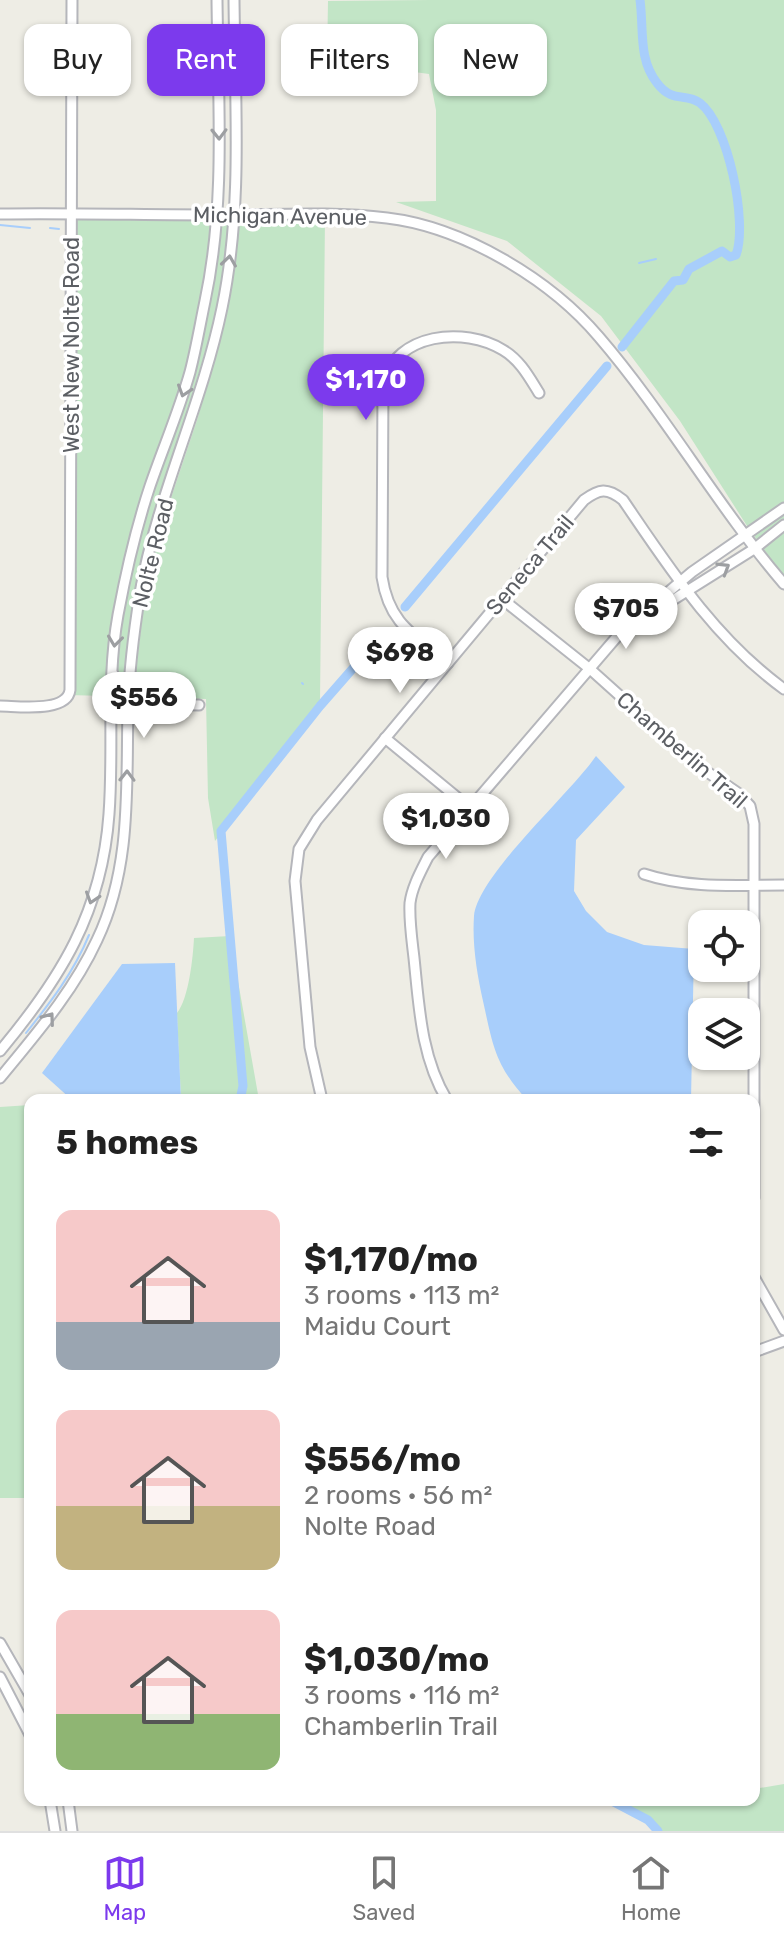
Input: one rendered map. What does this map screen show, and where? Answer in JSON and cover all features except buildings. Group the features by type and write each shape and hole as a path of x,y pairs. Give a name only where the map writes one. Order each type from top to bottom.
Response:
{"street":[{"name":"West New Nolte Road","path":"0,706 55,706 69,697 70,690 72,0"},
{"name":"Nolte Road","path":"0,1051 41,1000 69,957 93,901 105,852 109,813 112,670 118,618 130,557 149,488 172,427 193,356 206,297 216,215 219,149 217,0"},
{"name":"Nolte Road","path":"0,1078 74,983 98,938 115,892 123,856 128,704 141,591 153,539 193,416 222,309 236,215 234,0"},
{"name":"Michigan Avenue","path":"0,214 327,214 389,218 439,230 480,248 527,274 559,298 599,337 676,437 743,536 784,584"},
{"path":"448,663 396,619 385,594 382,577 383,398 387,369 403,351 420,343 453,336 470,337 504,350 520,363 539,393"},
{"name":"Seneca Trail","path":"321,1094 310,1047 295,864 299,849 317,820 584,500 604,490 612,491 623,500 686,592 722,634 784,689"},
{"path":"444,1094 429,1059 421,1024 410,901 428,857 621,632 679,583 784,508"},
{"path":"644,614 660,608 754,549 784,525"},
{"name":"Chamberlin Trail","path":"502,599 590,669 697,765 738,793 750,806 754,824 754,1094"},
{"path":"112,670 128,704 199,705"},
{"path":"385,738 470,808"},
{"path":"644,874 671,883 784,885"},
{"path":"760,1288 784,1330"},
{"path":"760,1350 784,1341"},
{"path":"0,1644 24,1685"},
{"path":"0,1674 20,1678"},
{"path":"0,1674 24,1723"},
{"path":"51,1806 55,1831"},
{"path":"69,1806 72,1831"}],"green space":[{"path":"784,0 784,577 749,529 680,421 601,316 507,241 396,202 436,201 436,110 429,74 418,73 418,24 328,24 328,1"},
{"path":"75,218 211,219 190,352 145,487 124,564 110,644 106,696 68,695"},
{"path":"325,218 320,702 215,841 208,798 206,699 133,697 145,592 157,540 198,417 227,312 240,220"},
{"path":"220,220 230,220 218,307 136,590 124,690 116,669 135,557 154,489 195,372 211,297"},
{"path":"230,936 258,1094 181,1094 177,1013 187,988 194,938"},
{"path":"24,1105 24,1498 0,1498 0,1107"},
{"path":"784,1784 784,1831 661,1831 659,1826 627,1806 760,1806 760,1788"}],"water":[{"path":"596,756 625,787 576,840 574,891 586,911 607,932 644,945 688,949 688,982 693,982 693,998 688,998 691,1094 522,1094 516,1088 493,1043 474,948 474,916 479,899 508,857"},
{"path":"175,963 181,1094 65,1094 42,1073 122,964"}],"waterway":[{"path":"622,347 674,281 683,280 689,269 722,251 730,257 736,255 739,240 733,175 719,131 700,103 668,93 651,74 644,54 640,0"},
{"path":"0,225 30,228"},
{"path":"50,228 59,229"},
{"path":"639,263 656,259"},
{"path":"405,607 607,366"},
{"path":"241,1094 221,831 320,706 383,634"},
{"path":"26,1033 53,999 89,935"},
{"path":"621,1806 648,1820 658,1831"}]}
